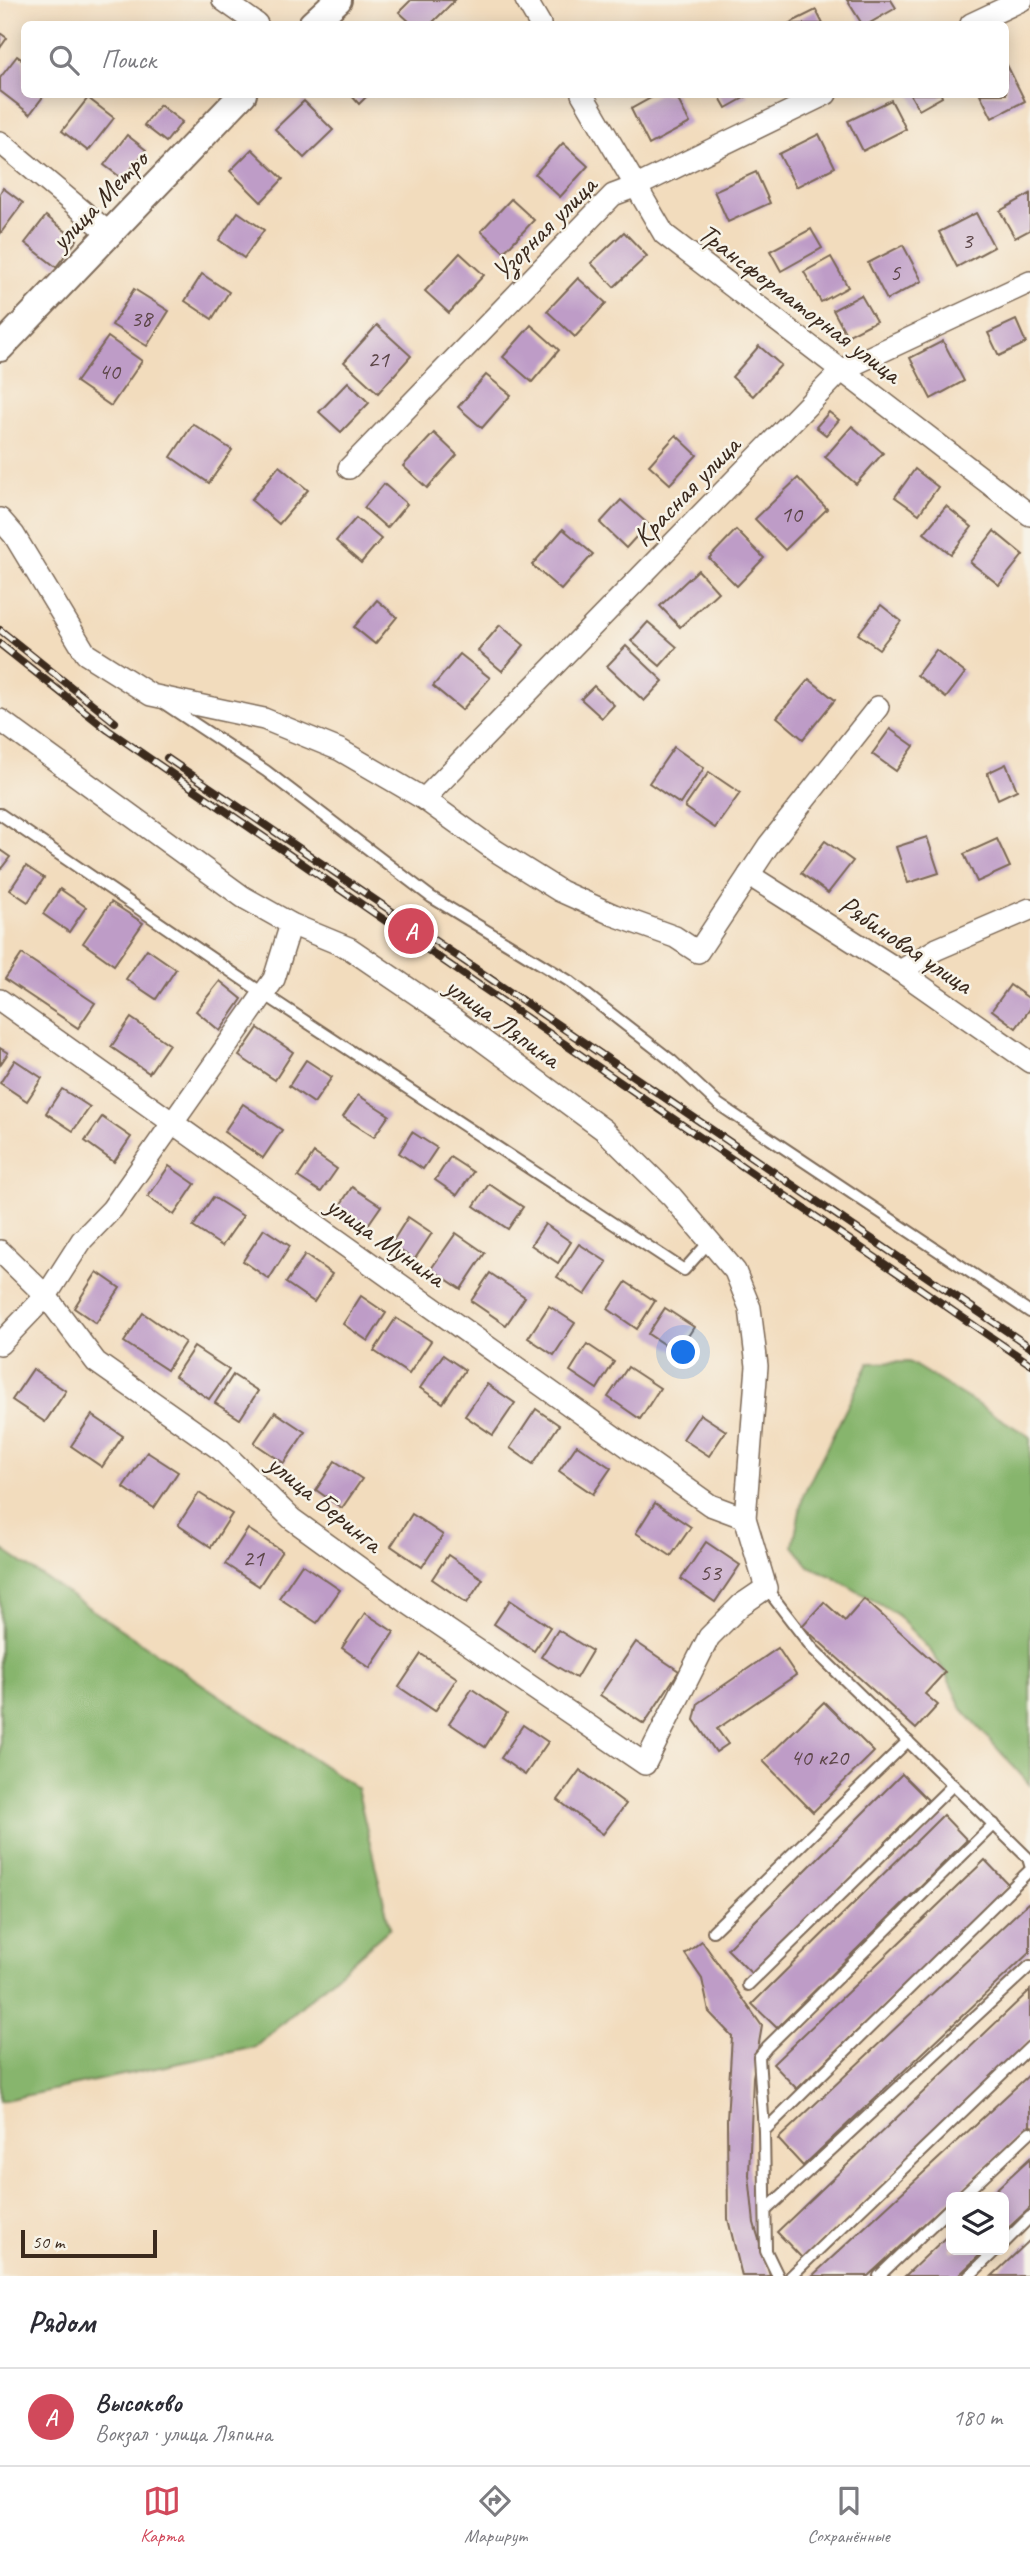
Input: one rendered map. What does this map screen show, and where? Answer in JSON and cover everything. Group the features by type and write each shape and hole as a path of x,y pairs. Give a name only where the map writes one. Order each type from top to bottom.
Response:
{"street":[{"path":"223,0 253,21"},
{"path":"315,21 338,0"},
{"path":"526,0 538,21"},
{"path":"977,21 1022,0"},
{"name":"улица Метро","path":"0,348 239,98"},
{"name":"Трансформаторная улица","path":"584,98 664,234 1030,515"},
{"name":"Узорная улица","path":"349,468 612,195 637,186 819,98"},
{"path":"0,142 110,234"},
{"name":"Красная улица","path":"424,799 842,370 1030,282"},
{"path":"0,519 14,535 86,654 151,695 264,719 340,750 424,799 496,851 560,891 614,915 675,937 698,952 768,845 878,707"},
{"name":"улица Ляпина","path":"0,720 243,897 292,924 349,948 456,1021 604,1130 672,1197 734,1270 750,1308 757,1366 745,1518"},
{"name":"Рябиновая улица","path":"749,874 900,971 1030,1062"},
{"path":"900,971 937,949 1030,909"},
{"path":"0,1345 46,1296 82,1240 112,1209 264,994 274,979 292,924"},
{"name":"улица Мунина","path":"0,1000 710,1505 745,1518"},
{"name":"улица Беринга","path":"0,1251 46,1296 96,1362 221,1450 292,1519 479,1653 645,1764 709,1637 741,1605 766,1588"},
{"path":"745,1518 766,1588"}],"lane":[{"path":"151,695 266,771 430,897 569,981 672,1061 718,1104 1030,1312"},
{"path":"0,814 264,994 684,1270 709,1241"},
{"path":"766,1588 813,1648 1030,1861"},
{"path":"713,1931 908,1741"},
{"path":"748,1985 953,1785"},
{"path":"778,2276 766,2251 764,2131 759,2057 994,1824"},
{"path":"764,2131 1030,1870"},
{"path":"766,2210 1030,1966"},
{"path":"791,2276 1030,2047"},
{"path":"966,2192 1030,2132"},
{"path":"878,2276 946,2212"},
{"path":"1009,2238 1030,2217"},
{"path":"969,2276 991,2255"}],"green space":[{"path":"909,1362 1030,1437 1030,1785 962,1709 945,1672 930,1650 896,1614 809,1566 793,1546 803,1495 869,1363"},
{"path":"0,1548 357,1788 390,1928 255,2047 0,2101"}],"building":[{"path":"411,0 455,0 434,21 409,21 399,12"},
{"path":"847,0 891,0 896,8 873,21 860,21"},
{"path":"816,10 822,21 794,21"},
{"path":"0,33 7,38 0,48"},
{"path":"17,56 21,59 21,98 42,98 30,114 0,91 0,78"},
{"path":"1009,69 1025,101 992,118 982,98 1009,98"},
{"path":"88,98 114,118 88,151 62,131"},
{"path":"354,98 365,98 359,104"},
{"path":"651,98 677,98 690,123 649,145 631,109"},
{"path":"720,98 744,98 726,108"},
{"path":"912,98 940,98 919,110"},
{"path":"891,100 906,129 863,151 848,121"},
{"path":"304,101 333,130 304,158 275,129"},
{"path":"160,105 182,122 166,142 144,125"},
{"path":"819,134 835,167 796,187 779,154"},
{"path":"127,135 146,150 123,179 104,165"},
{"path":"563,143 588,166 560,197 535,174"},
{"path":"252,149 283,179 261,202 230,171"},
{"path":"756,172 770,203 728,222 714,191"},
{"path":"3,188 23,203 0,234 0,193"},
{"path":"1030,194 1030,230 1015,238 1000,211"},
{"path":"511,199 534,220 504,252 481,231"},
{"path":"238,212 264,230 244,258 219,240"},
{"path":"976,213 994,247 957,267 939,232"},
{"path":"46,216 77,240 56,267 25,243"},
{"path":"811,229 822,248 781,271 770,251"},
{"path":"624,232 647,256 614,287 591,263"},
{"path":"903,245 922,281 887,300 868,263"},
{"path":"460,253 484,275 449,313 425,291"},
{"path":"831,257 848,287 821,302 804,272"},
{"path":"202,274 229,292 212,319 185,301"},
{"path":"578,278 606,303 575,337 547,311"},
{"path":"134,289 169,311 147,346 112,325"},
{"path":"861,295 876,321 847,336 833,310"},
{"path":"1016,320 1026,343 999,356 988,333"},
{"path":"377,325 411,356 378,393 344,362"},
{"path":"531,325 559,350 532,382 503,357"},
{"path":"108,337 142,361 111,406 76,382"},
{"path":"943,341 964,381 931,399 910,358"},
{"path":"759,346 781,365 753,396 732,377"},
{"path":"486,375 511,395 482,428 458,407"},
{"path":"348,382 369,403 341,432 319,412"},
{"path":"829,412 839,420 826,435 816,427"},
{"path":"193,424 232,450 209,483 171,457"},
{"path":"852,426 883,453 856,484 825,457"},
{"path":"434,433 457,455 427,488 403,466"},
{"path":"676,435 697,455 670,484 649,465"},
{"path":"279,466 308,490 279,524 251,500"},
{"path":"915,469 938,487 919,514 895,497"},
{"path":"798,478 827,509 785,550 755,519"},
{"path":"384,484 407,504 387,528 364,508"},
{"path":"621,500 648,524 626,548 600,523"},
{"path":"946,506 972,527 951,554 924,533"},
{"path":"356,518 381,539 361,563 336,541"},
{"path":"563,529 593,554 561,590 532,565"},
{"path":"736,530 764,558 737,586 709,558"},
{"path":"994,531 1023,555 999,585 970,562"},
{"path":"698,570 718,592 680,627 660,606"},
{"path":"377,600 397,617 375,644 354,627"},
{"path":"881,605 901,621 879,649 858,634"},
{"path":"648,622 677,647 660,666 631,641"},
{"path":"500,625 524,645 502,671 478,651"},
{"path":"626,646 663,681 644,701 607,666"},
{"path":"936,650 965,673 946,698 917,675"},
{"path":"460,654 490,678 462,710 433,686"},
{"path":"809,679 835,700 803,739 777,717"},
{"path":"594,686 614,705 602,718 581,699"},
{"path":"890,729 914,746 896,771 872,754"},
{"path":"674,747 704,768 680,804 649,783"},
{"path":"1006,764 1017,790 998,799 987,773"},
{"path":"709,772 740,793 715,828 685,807"},
{"path":"927,837 939,873 908,883 896,847"},
{"path":"997,839 1010,867 977,882 964,854"},
{"path":"825,841 853,861 828,893 801,873"},
{"path":"0,850 10,857 0,870"},
{"path":"26,866 44,878 28,902 10,890"},
{"path":"60,889 86,907 69,932 43,914"},
{"path":"111,902 143,923 114,965 83,943"},
{"path":"147,949 176,969 156,999 126,979"},
{"path":"22,954 95,1003 78,1028 5,979"},
{"path":"220,981 242,999 220,1031 196,1011"},
{"path":"1010,985 1030,999 1030,1009 1016,1028 992,1010"},
{"path":"131,1018 169,1044 149,1073 111,1047"},
{"path":"258,1028 293,1052 275,1080 239,1056"},
{"path":"0,1048 8,1053 0,1065"},
{"path":"15,1060 42,1078 27,1101 0,1083"},
{"path":"306,1060 332,1077 314,1103 289,1086"},
{"path":"62,1089 90,1107 73,1131 46,1113"},
{"path":"358,1095 389,1115 374,1137 343,1117"},
{"path":"243,1104 282,1130 263,1158 224,1132"},
{"path":"102,1117 131,1137 114,1162 85,1141"},
{"path":"412,1132 437,1148 423,1169 399,1153"},
{"path":"314,1153 337,1169 321,1192 298,1177"},
{"path":"450,1157 473,1172 457,1195 435,1180"},
{"path":"169,1166 195,1184 174,1215 148,1197"},
{"path":"489,1184 523,1207 508,1229 474,1206"},
{"path":"352,1187 381,1206 365,1229 337,1210"},
{"path":"213,1197 243,1216 222,1246 193,1227"},
{"path":"408,1217 432,1233 414,1260 391,1244"},
{"path":"545,1224 571,1242 558,1263 531,1245"},
{"path":"264,1229 290,1246 269,1279 243,1261"},
{"path":"456,1233 485,1253 461,1289 431,1269"},
{"path":"579,1244 607,1262 585,1295 557,1277"},
{"path":"305,1255 332,1274 314,1302 286,1283"},
{"path":"97,1272 120,1288 96,1323 74,1308"},
{"path":"490,1273 525,1297 506,1325 471,1301"},
{"path":"626,1282 655,1301 637,1329 608,1309"},
{"path":"361,1296 386,1313 368,1341 343,1324"},
{"path":"549,1306 575,1323 554,1355 528,1338"},
{"path":"665,1308 694,1327 677,1353 648,1334"},
{"path":"143,1313 185,1342 167,1370 124,1342"},
{"path":"396,1318 431,1341 409,1374 374,1351"},
{"path":"587,1344 614,1362 597,1389 570,1371"},
{"path":"194,1347 229,1370 209,1399 175,1376"},
{"path":"443,1355 465,1370 443,1403 420,1388"},
{"path":"628,1367 660,1388 640,1419 608,1397"},
{"path":"33,1369 66,1391 45,1422 12,1400"},
{"path":"233,1375 258,1391 240,1419 215,1403"},
{"path":"487,1384 515,1403 493,1435 465,1416"},
{"path":"536,1409 559,1425 533,1464 510,1448"},
{"path":"275,1412 305,1432 284,1463 254,1443"},
{"path":"700,1414 726,1431 709,1456 683,1439"},
{"path":"92,1415 123,1436 102,1467 71,1446"},
{"path":"577,1445 611,1468 593,1494 559,1471"},
{"path":"147,1452 178,1472 154,1508 123,1487"},
{"path":"335,1461 362,1479 342,1508 316,1490"},
{"path":"199,1493 232,1514 211,1547 178,1525"},
{"path":"655,1503 691,1527 671,1556 636,1533"},
{"path":"412,1514 443,1535 422,1567 391,1546"},
{"path":"248,1529 282,1551 259,1586 225,1564"},
{"path":"706,1542 740,1565 715,1602 681,1579"},
{"path":"448,1555 483,1579 467,1603 432,1579"},
{"path":"302,1564 340,1590 317,1623 279,1598"},
{"path":"864,1599 945,1672 925,1694 938,1705 916,1729 802,1626 824,1602 845,1621"},
{"path":"510,1600 550,1627 534,1651 494,1624"},
{"path":"365,1613 394,1632 370,1668 342,1648"},
{"path":"558,1630 592,1651 576,1678 541,1657"},
{"path":"636,1642 679,1671 644,1724 600,1695"},
{"path":"778,1648 796,1675 717,1729 728,1744 716,1752 694,1720 698,1703"},
{"path":"421,1654 457,1678 435,1711 399,1687"},
{"path":"472,1689 507,1713 485,1747 449,1723"},
{"path":"824,1702 874,1752 813,1812 763,1761"},
{"path":"523,1725 548,1742 525,1775 501,1758"},
{"path":"580,1770 626,1804 603,1834 558,1800"},
{"path":"902,1774 928,1800 753,1975 727,1949"},
{"path":"943,1815 967,1840 777,2028 752,2004"},
{"path":"985,1860 1009,1885 797,2089 773,2064"},
{"path":"1028,1903 1030,1952 803,2166 778,2139"},
{"path":"702,1941 762,2026 753,2077 749,2175 754,2223 770,2276 742,2276 728,2219 727,2120 732,2036 709,2012 702,1979 685,1954"},
{"path":"1030,1990 1030,2040 802,2258 777,2232"},
{"path":"1030,2074 1030,2126 959,2192 946,2192 946,2204 868,2276 812,2276"},
{"path":"1030,2158 1030,2208 1009,2227 1009,2192 993,2192"},
{"path":"946,2237 946,2255 980,2255 958,2276 905,2276"},
{"path":"1030,2240 1030,2276 992,2276"}],"railway":[{"path":"0,630 115,722"},
{"path":"0,644 108,730 1030,1364"},
{"path":"167,758 1030,1347"}],"place":[{"name":"Высоково","path":"411,931"}]}
